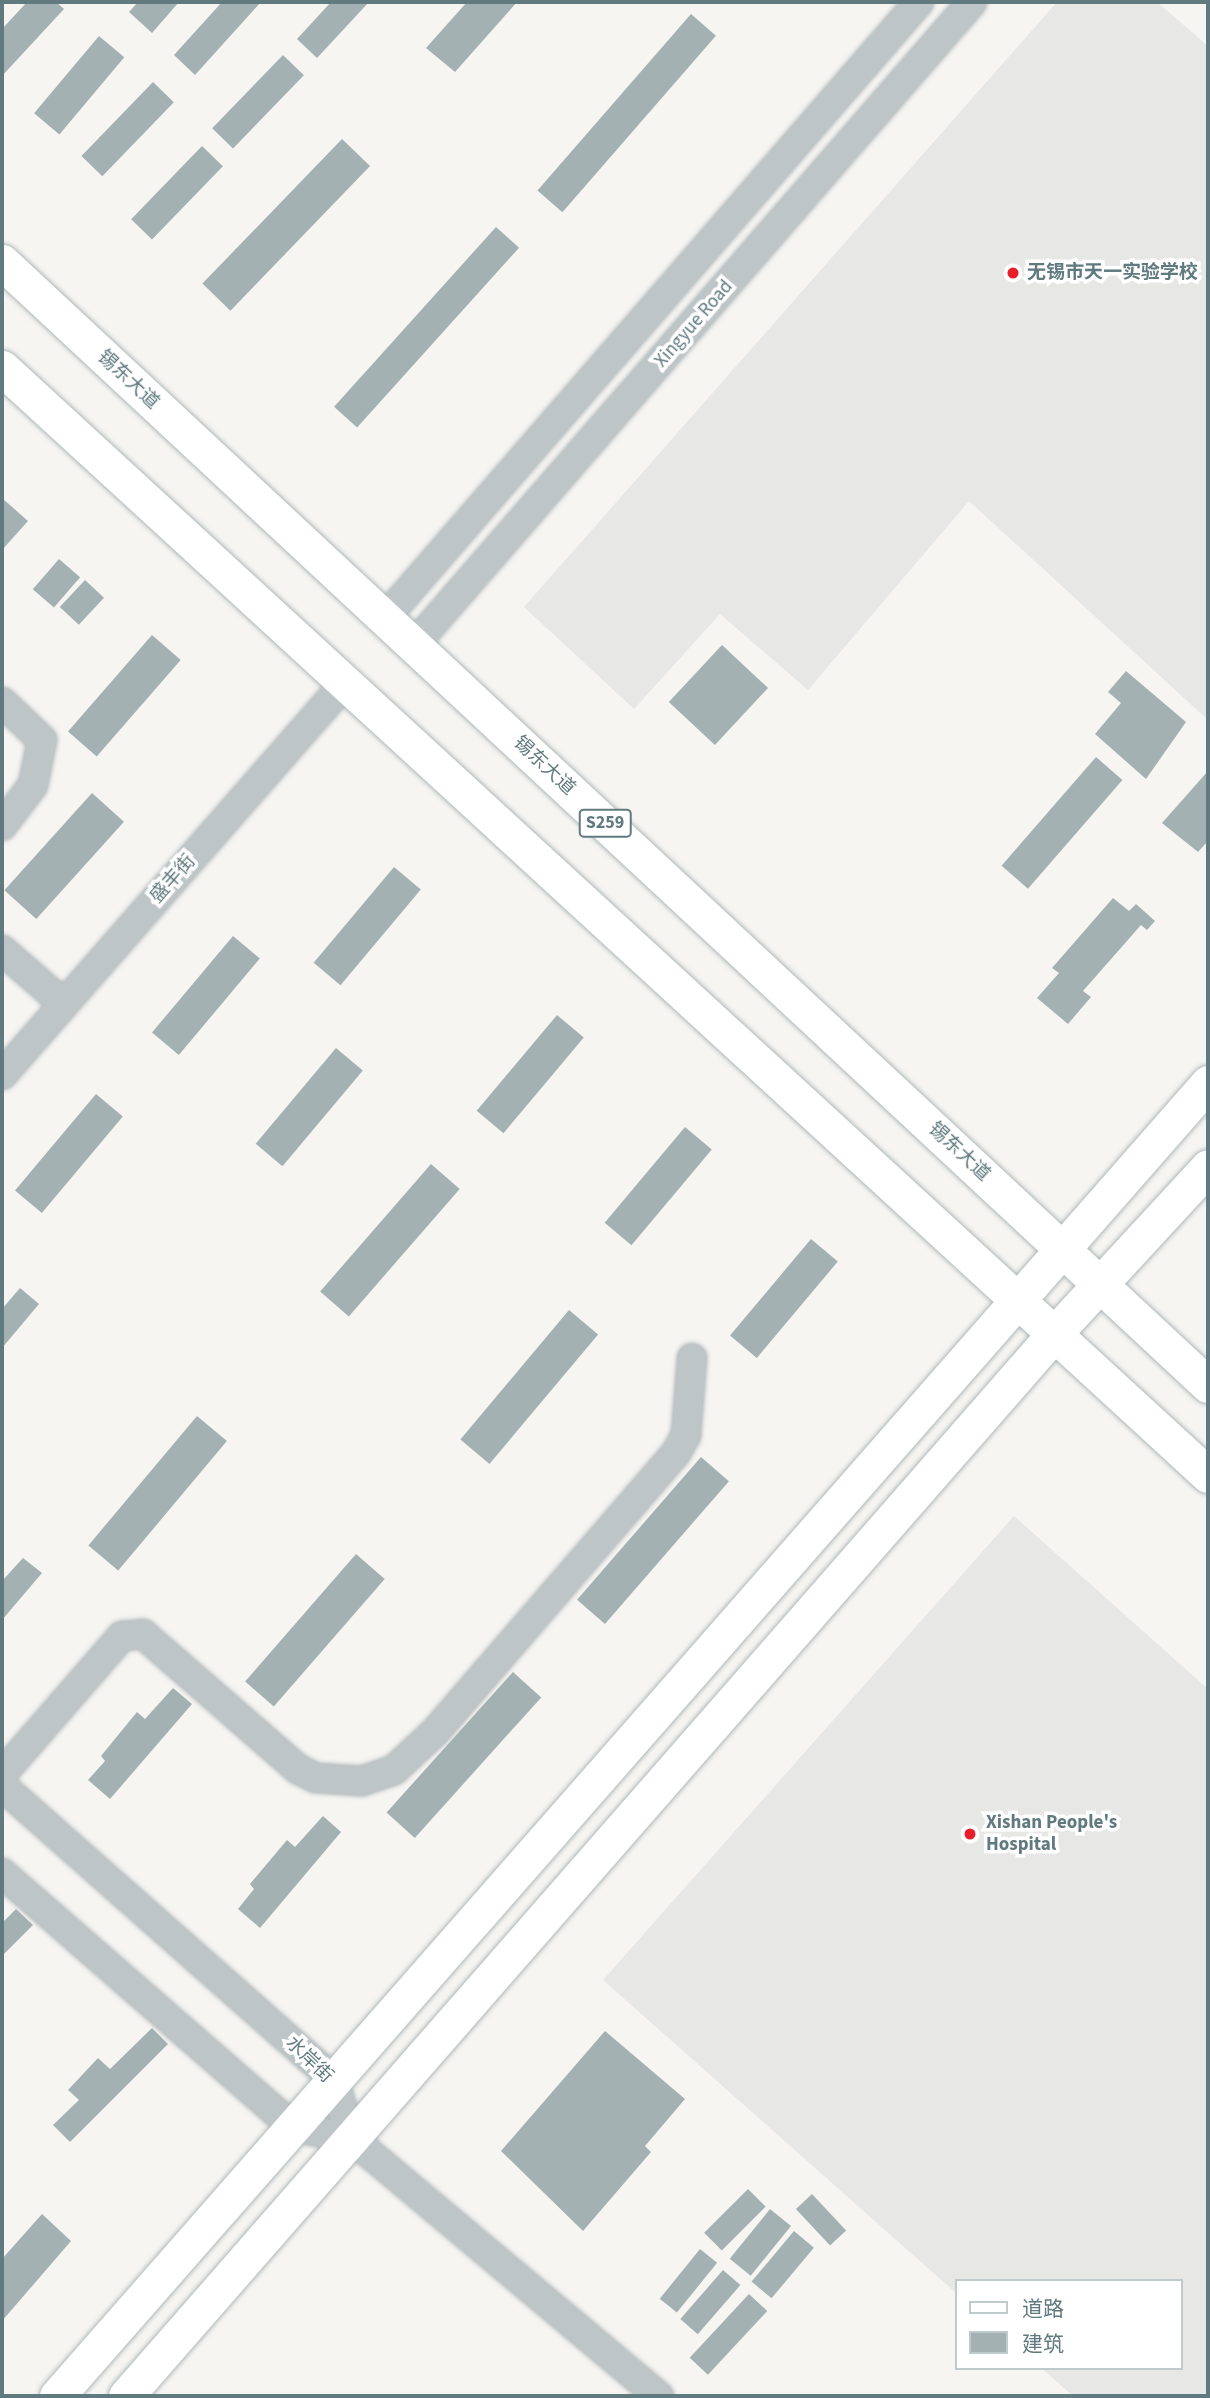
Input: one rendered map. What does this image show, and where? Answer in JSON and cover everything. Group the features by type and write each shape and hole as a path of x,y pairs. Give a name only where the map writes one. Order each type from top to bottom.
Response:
{"main road":[{"name":"锡东大道","path":"2,262 1208,1385"},
{"path":"2,368 1208,1475"},
{"path":"57,2396 1208,1083"},
{"path":"126,2396 1054,1334 1103,1287 1208,1167"}],"street":[{"path":"385,618 919,2"},
{"name":"Xingyue Road","path":"414,645 972,2"},
{"name":"盛丰街","path":"2,1075 345,683"},
{"path":"2,702 41,740 33,785 2,826"},
{"path":"2,950 64,1004"},
{"path":"2,1774 122,1636 143,1634 298,1769 316,1778 362,1781 394,1770 436,1731 676,1453 686,1435 692,1358"},
{"name":"水岸街","path":"2,1786 334,2080 351,2138"},
{"path":"2,1873 293,2127 351,2138 659,2396"}],"shaded area":[{"name":"无锡市天一实验学校","path":"1057,2 1157,2 1208,46 1208,720 969,501 808,690 720,614 634,709 524,607"},
{"name":"Xishan People's Hospital","path":"1014,1516 1208,1689 1208,2396 1073,2396 1043,2370 1182,2370 1182,2279 954,2279 954,2291 603,1980"}],"building":[{"path":"27,2 56,2 64,9 2,76 2,29"},
{"path":"138,2 179,2 152,33 129,12"},
{"path":"222,2 261,2 195,75 174,55"},
{"path":"331,2 369,2 317,58 297,39"},
{"path":"467,2 517,2 455,72 426,48"},
{"path":"691,14 716,36 562,212 537,191"},
{"path":"99,36 124,57 59,135 34,113"},
{"path":"283,55 304,75 233,149 212,128"},
{"path":"153,82 174,102 102,176 81,156"},
{"path":"342,139 370,166 230,311 202,284"},
{"path":"202,146 223,166 152,240 131,219"},
{"path":"496,227 519,248 357,428 334,407"},
{"path":"2,498 28,521 2,550"},
{"path":"59,559 80,577 54,608 33,589"},
{"path":"85,580 104,598 79,625 60,607"},
{"path":"152,635 181,660 97,757 68,732"},
{"path":"722,645 768,688 715,745 669,702"},
{"path":"1126,671 1186,722 1146,779 1095,734 1121,703 1108,692"},
{"path":"1096,757 1122,780 1028,889 1002,866"},
{"path":"1208,771 1208,841 1198,852 1162,823"},
{"path":"92,793 124,822 36,919 4,890"},
{"path":"394,867 421,889 340,985 314,963"},
{"path":"1113,898 1129,911 1136,904 1155,921 1147,930 1141,925 1083,991 1091,997 1068,1024 1037,998 1059,973 1052,968"},
{"path":"233,936 260,958 179,1055 152,1033"},
{"path":"557,1015 584,1037 503,1133 477,1111"},
{"path":"336,1048 363,1070 282,1166 256,1144"},
{"path":"96,1094 123,1116 42,1213 15,1191"},
{"path":"685,1127 712,1149 631,1245 605,1223"},
{"path":"431,1164 460,1189 349,1316 320,1292"},
{"path":"811,1239 838,1261 757,1358 730,1336"},
{"path":"20,1288 39,1304 2,1348 2,1309"},
{"path":"569,1310 598,1334 489,1464 460,1439"},
{"path":"197,1416 227,1441 118,1571 88,1545"},
{"path":"701,1457 729,1481 605,1624 577,1600"},
{"path":"356,1554 385,1579 274,1706 245,1682"},
{"path":"23,1558 42,1573 2,1620 2,1581"},
{"path":"513,1672 541,1697 415,1838 387,1812"},
{"path":"173,1688 192,1704 110,1799 88,1780 105,1761 101,1756 137,1712 145,1719"},
{"path":"323,1816 341,1832 260,1928 238,1909 254,1889 250,1884 287,1840 295,1847"},
{"path":"16,1909 33,1925 2,1956 2,1923"},
{"path":"152,2028 168,2044 70,2142 53,2125 79,2100 68,2090 98,2058 110,2069"},
{"path":"605,2031 685,2099 645,2146 651,2152 583,2231 501,2151"},
{"path":"748,2189 766,2207 722,2251 704,2233"},
{"path":"812,2194 846,2231 830,2246 796,2209"},
{"path":"770,2209 791,2226 751,2276 730,2259"},
{"path":"42,2214 71,2241 2,2321 2,2259"},
{"path":"794,2231 814,2248 771,2298 752,2282"},
{"path":"700,2249 717,2263 677,2313 660,2299"},
{"path":"723,2270 740,2285 698,2334 680,2319"},
{"path":"749,2294 767,2311 708,2375 690,2358"}],"place":[{"name":"无锡市天一实验学校","path":"1013,273"},
{"name":"Xishan People's Hospital","path":"970,1834"}]}
